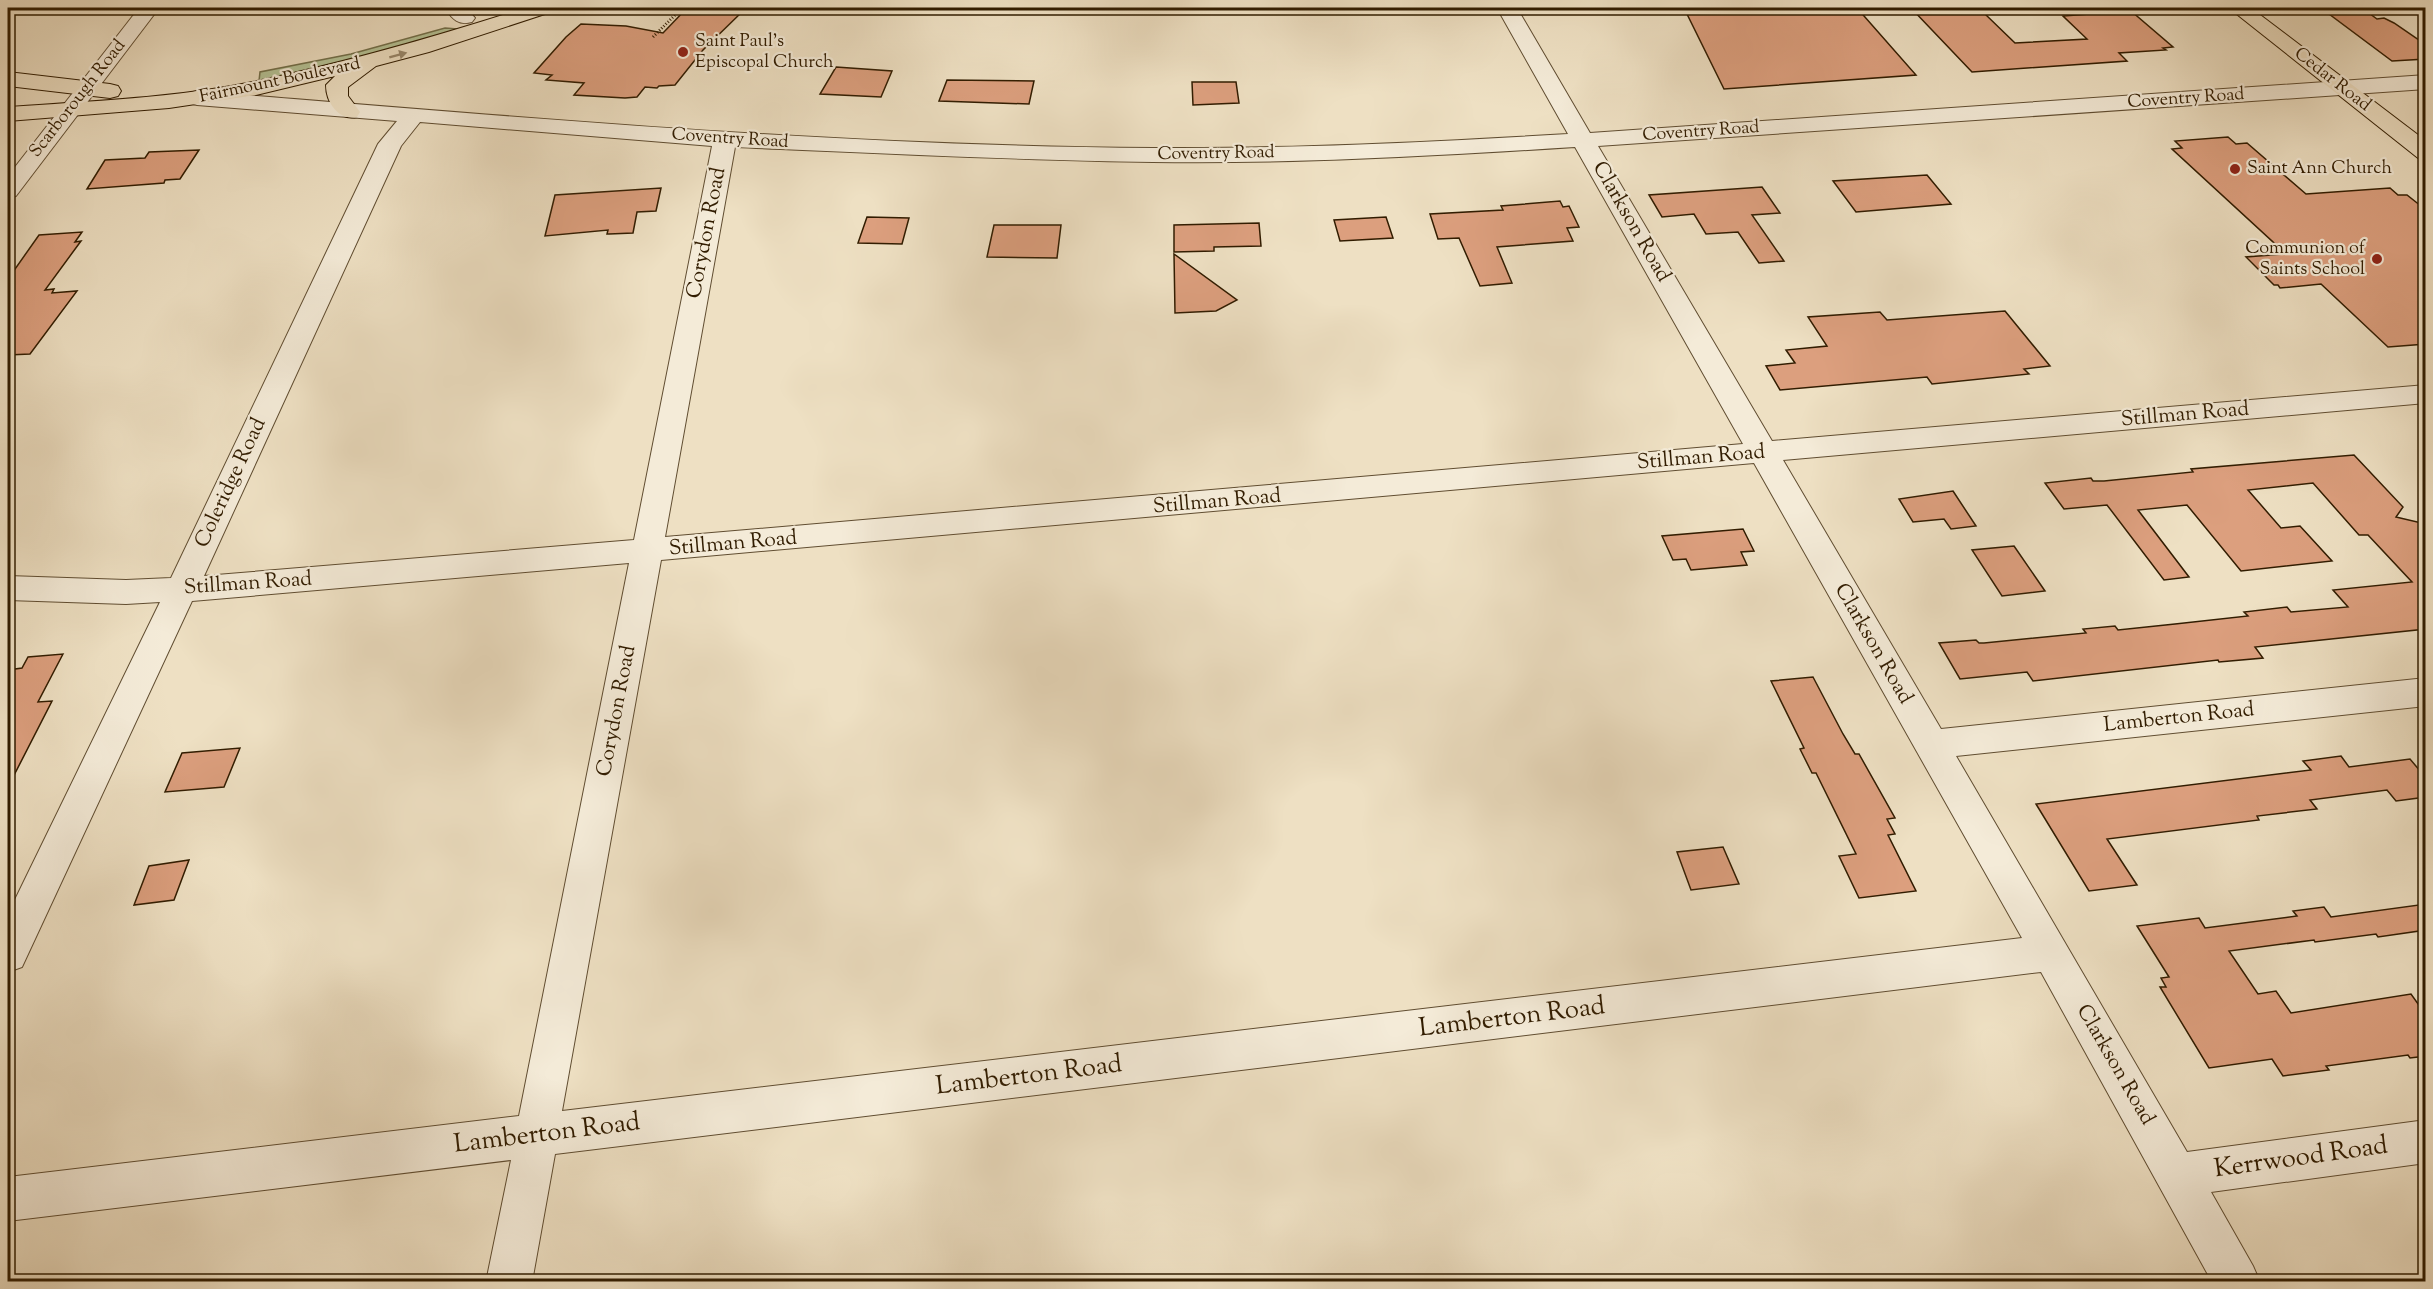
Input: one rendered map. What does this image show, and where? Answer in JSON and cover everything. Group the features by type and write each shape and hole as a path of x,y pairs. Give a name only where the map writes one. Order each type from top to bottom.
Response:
{"main road":[{"name":"Fairmount Boulevard","path":"8,114 78,100 245,89 370,62 495,8"},
{"name":"Fairmount Boulevard","path":"245,89 355,49 466,19 544,8"},
{"name":"Cedar Road","path":"2239,8 2426,153"},
{"path":"349,112 337,96 337,85 348,75 370,62"},
{"path":"8,79 43,82 78,100"},
{"name":"Fairmount Boulevard","path":"8,95 78,100 197,98"},
{"path":"8,103 78,100"}],"street":[{"name":"Scarborough Road","path":"8,191 148,8"},
{"name":"Clarkson Road","path":"1507,8 1932,744 2237,1281"},
{"name":"Coventry Road","path":"197,98 245,89 349,112 414,115 725,140 992,152 1155,155 1382,152 2426,82"},
{"name":"Coleridge Road","path":"8,954 390,144 414,115"},
{"name":"Corydon Road","path":"509,1281 725,140"},
{"name":"Stillman Road","path":"8,588 126,592 182,589 647,551 2426,394"},
{"name":"Lamberton Road","path":"1932,744 2426,692"},
{"name":"Lamberton Road","path":"8,1199 2051,953"},
{"name":"Kerrwood Road","path":"2177,1175 2426,1141"}],"path":[{"path":"653,37 676,14 665,8"}],"green space":[{"path":"445,28 459,29 449,37 259,81 260,72 351,54"}],"building":[{"name":"Saint Paul's Episcopal Church","path":"687,8 746,8 703,50 675,85 645,87 637,97 574,95 584,83 546,80 552,75 534,73 566,37 581,24 626,26 663,33"},
{"path":"1684,8 1857,8 1916,75 1724,89"},
{"path":"1911,8 1986,8 1986,15 2015,43 2087,39 2063,16 2131,11 2173,47 2163,48 2166,50 2119,53 2127,61 1972,72"},
{"path":"2321,8 2362,8 2377,19 2384,18 2426,45 2426,59 2392,61"},
{"path":"836,67 892,71 881,97 820,94"},
{"path":"947,80 1034,81 1029,104 939,101"},
{"path":"1192,82 1236,82 1239,103 1193,105"},
{"path":"2228,137 2236,144 2247,143 2306,194 2390,188 2398,195 2407,195 2426,210 2426,344 2388,347 2321,284 2280,288 2274,285 2246,257 2286,254 2172,149 2182,148 2175,141"},
{"path":"199,150 180,179 165,180 164,183 87,189 105,160 145,158 149,152"},
{"path":"1927,175 1951,204 1856,212 1833,181"},
{"path":"1762,187 1780,213 1752,215 1784,261 1759,263 1738,232 1706,234 1694,214 1662,217 1649,195"},
{"path":"661,188 656,211 637,212 633,233 607,234 608,230 545,236 555,195"},
{"path":"1560,201 1563,207 1569,206 1579,227 1567,228 1573,241 1497,247 1512,283 1480,286 1459,238 1438,239 1430,214 1503,210 1501,206"},
{"path":"867,217 909,218 902,244 858,243"},
{"path":"1386,217 1393,238 1340,241 1334,220"},
{"path":"1259,223 1261,246 1214,247 1214,251 1174,252 1174,225"},
{"path":"994,225 1061,225 1057,258 987,257"},
{"path":"82,232 75,242 81,241 45,290 54,289 52,293 77,291 30,354 8,355 8,279 39,235"},
{"path":"1174,254 1237,300 1216,311 1175,313"},
{"path":"2005,311 2050,366 2024,369 2029,374 1932,384 1927,377 1780,390 1766,366 1795,363 1786,350 1827,346 1808,317 1880,312 1887,320"},
{"path":"2354,455 2403,507 2396,517 2426,524 2426,629 2255,647 2263,658 2219,662 2218,660 2033,681 2027,672 1960,679 1939,643 1976,640 1984,643 2086,633 2083,629 2115,626 2118,630 2248,616 2244,612 2287,607 2291,612 2348,607 2333,590 2412,582 2368,535 2359,535 2313,483 2248,490 2281,528 2300,526 2332,561 2241,571 2187,505 2138,510 2189,577 2164,580 2107,505 2064,509 2045,483 2091,478 2093,481 2104,481 2193,472 2191,469"},
{"path":"1953,491 1976,526 1951,529 1944,519 1913,522 1899,499"},
{"path":"1743,529 1754,551 1741,552 1747,565 1691,570 1686,559 1673,560 1662,536"},
{"path":"2014,546 2045,591 2002,596 1972,550"},
{"path":"63,654 38,702 52,701 8,787 8,670 22,668 28,657"},
{"path":"1813,677 1843,734 1855,754 1859,754 1895,818 1887,819 1895,834 1888,835 1916,891 1859,898 1839,856 1856,854 1816,773 1812,773 1800,749 1804,748 1771,681"},
{"path":"240,748 224,787 165,792 182,753"},
{"path":"2341,756 2349,767 2410,759 2426,778 2426,797 2396,801 2387,790 2310,800 2317,809 2257,816 2259,820 2107,839 2137,885 2089,891 2036,804 2311,770 2303,761"},
{"path":"1723,847 1739,884 1691,890 1677,852"},
{"path":"189,860 174,900 134,905 149,866"},
{"path":"2426,904 2426,930 2378,937 2376,934 2315,942 2314,940 2229,951 2258,994 2276,991 2291,1013 2411,994 2426,1015 2426,1056 2410,1058 2408,1055 2326,1066 2329,1070 2283,1076 2272,1059 2209,1068 2160,987 2166,987 2161,978 2169,977 2137,926 2199,918 2205,928 2297,916 2293,911 2324,907 2331,917"}],"place":[{"name":"Saint Paul's Episcopal Church","path":"683,52"},
{"name":"Saint Ann Church","path":"2235,169"},
{"name":"Communion of Saints School","path":"2377,259"}]}
